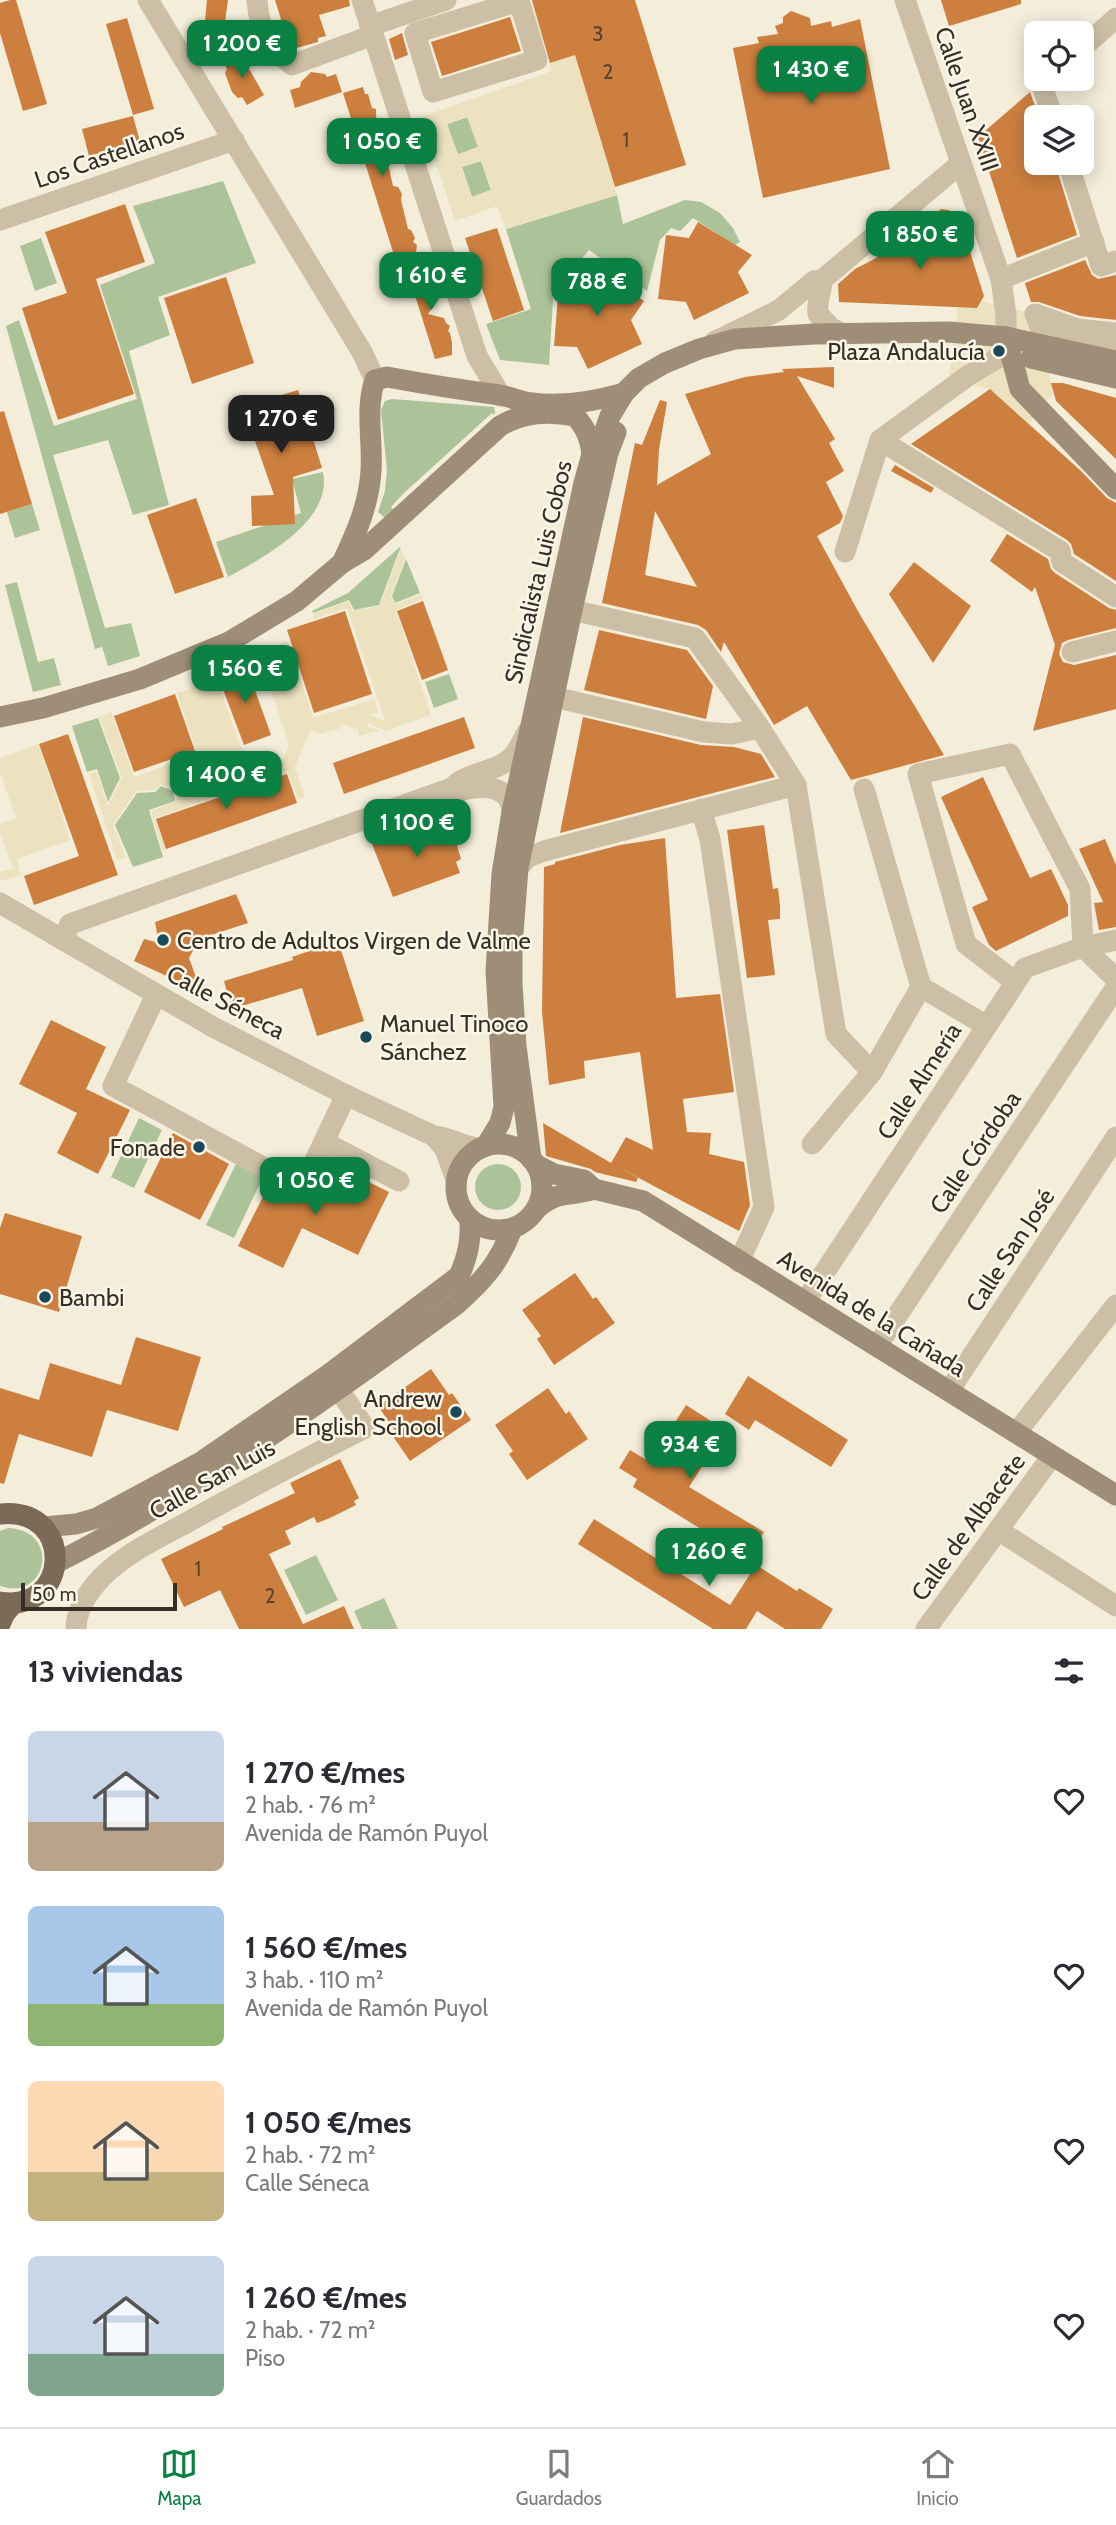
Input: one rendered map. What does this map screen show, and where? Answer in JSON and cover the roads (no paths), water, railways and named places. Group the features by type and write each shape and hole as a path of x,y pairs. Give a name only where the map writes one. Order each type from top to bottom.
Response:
{"main road":[{"name":"Sindicalista Luis Cobos","path":"484,1147 500,1123 504,1107 496,939 502,874 513,813 584,483 592,454 600,445 610,416 624,393 639,378 665,363 699,349 735,339 842,333 949,332 1116,362"},
{"name":"Sindicalista Luis Cobos","path":"534,1162 516,1046 512,984 518,868 572,610 608,453 618,427 647,388 692,361 722,352 793,343 876,340 1007,344 1116,378"},
{"path":"1007,344 1020,388 1071,445 1116,489"},
{"path":"342,563 366,502 371,471 370,393 375,380 387,377 532,403 568,403 624,393"},
{"path":"500,426 505,411 501,396"},
{"path":"0,717 43,708 141,679 229,642 297,601 342,563 364,550 500,426 513,418 539,412 575,416 587,433 592,454"},
{"path":"366,502 367,509 376,520 389,524 396,522"},
{"path":"496,1144 512,1146 534,1162 541,1180 541,1189 536,1209 526,1221 512,1228 490,1229 470,1220 461,1209 456,1195 456,1180 461,1166 470,1155 496,1144"},
{"name":"Avenida de la Cañada","path":"534,1162 554,1174 584,1180 594,1189 643,1201 1116,1496"},
{"name":"Avenida de la Cañada","path":"536,1209 557,1194 582,1193 594,1189"},
{"path":"44,1527 76,1524 117,1509 201,1462 328,1375 458,1276 467,1258 471,1240 470,1220"},
{"path":"56,1563 168,1500 273,1436 457,1304 485,1279 495,1265 512,1228"},
{"path":"0,1514 16,1513 31,1517 44,1527 54,1544 56,1563 52,1578 42,1591 29,1600 7,1603 0,1624"}],"street":[{"path":"148,0 362,352 375,380"},
{"path":"257,0 259,24 271,47 292,65 446,0"},
{"path":"362,0 477,356 479,364 474,380 461,391"},
{"name":"Calle Juan XXIII","path":"905,0 1000,279 1006,315 1007,344"},
{"path":"519,1 537,60 433,92 415,33 519,1"},
{"path":"1094,37 1116,18"},
{"name":"Los Castellanos","path":"0,220 234,140"},
{"path":"699,349 779,310 814,281 822,280 960,164"},
{"path":"1072,175 1101,266 1116,261"},
{"path":"1000,279 1094,242"},
{"path":"821,319 817,308 822,280"},
{"path":"779,310 791,308 821,319 842,333"},
{"path":"1116,333 1077,328 1035,314 1040,327 1116,348"},
{"path":"845,552 880,440 1007,344"},
{"path":"477,356 501,396"},
{"path":"880,440 1060,551 1062,562 1116,597"},
{"path":"572,610 695,638 760,728 796,785 836,1034 872,1072"},
{"path":"1072,652 1116,641"},
{"path":"554,697 705,732 732,734 760,728"},
{"path":"63,940 70,924 452,788 457,782 487,771 512,757 531,726"},
{"path":"1016,982 966,944 918,774 1010,754 1080,889 1083,947 1116,979"},
{"path":"518,868 528,857 544,851 796,785"},
{"path":"452,788 459,791 488,786 505,794 513,813"},
{"path":"864,789 921,987 987,1026"},
{"path":"701,810 710,839 764,1207 739,1262"},
{"name":"Calle Séneca","path":"0,903 156,995 346,1096 434,1136 446,1137 464,1146 484,1147"},
{"name":"Calle Almería","path":"805,1301 1025,968 1083,947 1116,940"},
{"name":"Calle Córdoba","path":"877,1346 1116,986"},
{"path":"812,1144 872,1072 921,987"},
{"path":"156,995 113,1086 302,1188 346,1096"},
{"path":"434,1136 446,1149 456,1180"},
{"name":"Calle San José","path":"949,1391 1116,1137"},
{"path":"324,1142 399,1181"},
{"path":"1016,1433 1116,1305"},
{"name":"Calle San Luis","path":"76,1629 79,1609 88,1594 102,1577 129,1555 365,1428 339,1390"},
{"name":"Calle de Albacete","path":"935,1626 998,1530 1052,1456"},
{"path":"998,1530 1116,1606"}],"place":[{"name":"Plaza Andalucía","path":"999,351"},
{"name":"Centro de Adultos Virgen de Valme","path":"163,940"},
{"name":"Manuel Tinoco Sánchez","path":"366,1037"},
{"name":"Fonade","path":"199,1147"},
{"name":"Bambi","path":"45,1297"},
{"name":"Andrew English School","path":"456,1412"}]}
